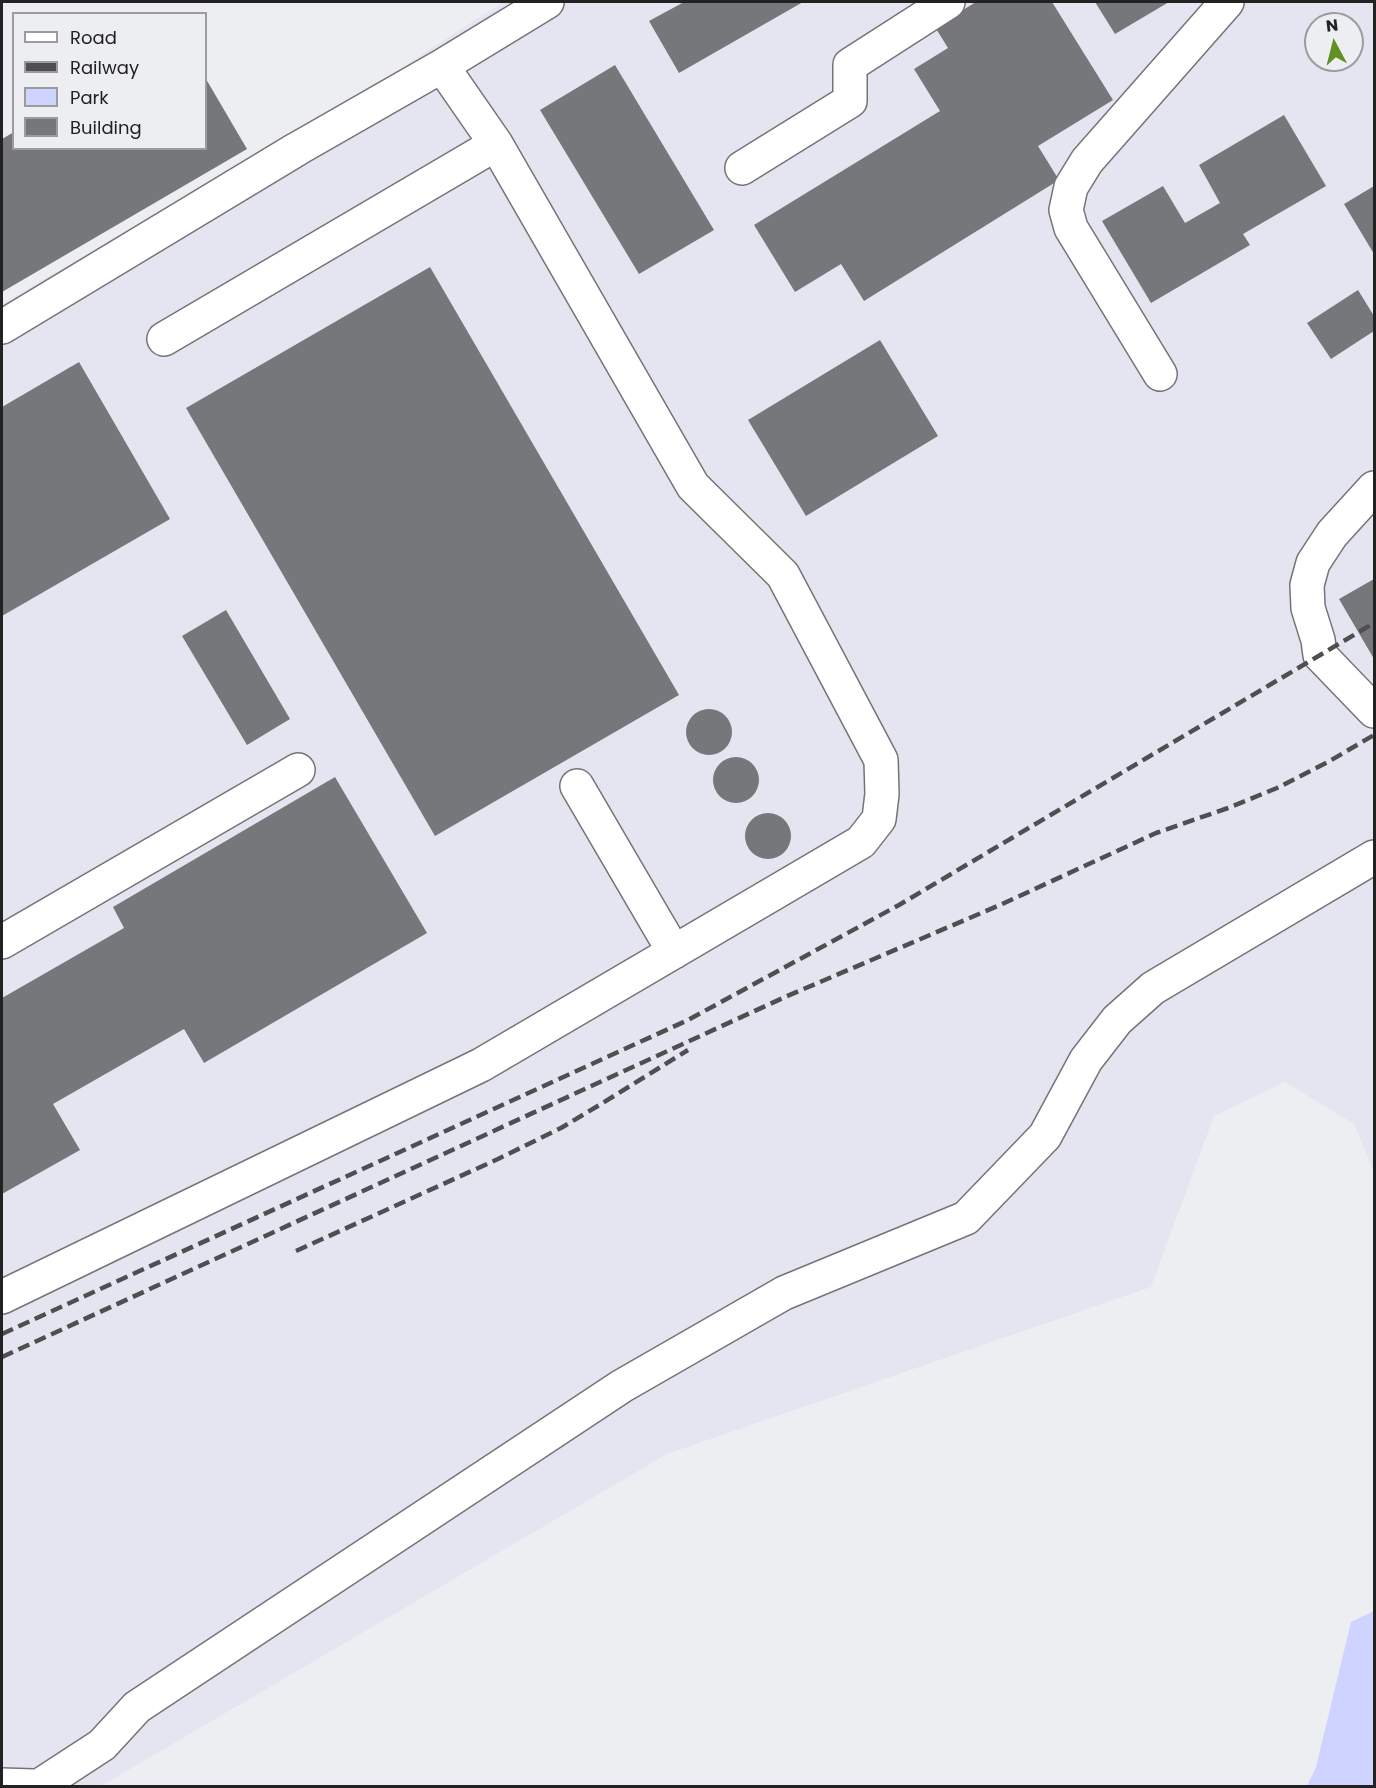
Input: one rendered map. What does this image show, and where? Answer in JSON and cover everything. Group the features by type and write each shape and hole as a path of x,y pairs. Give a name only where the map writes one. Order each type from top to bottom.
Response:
{"lane":[{"path":"2,327 547,2"},
{"path":"742,168 850,101 850,65 948,2"},
{"path":"1160,374 1071,228 1066,210 1071,187 1087,161 1227,2"},
{"path":"2,1297 482,1065 861,842 879,819 882,794 881,760 783,575 693,486 496,144 442,66"},
{"path":"165,339 496,144"},
{"path":"1374,488 1332,534 1313,563 1307,585 1308,608 1320,655 1374,711"},
{"path":"2,942 298,770"},
{"path":"577,786 674,952"},
{"path":"39,1786 102,1745 137,1707 622,1386 784,1293 966,1218 1045,1136 1086,1060 1117,1020 1153,988 1374,857"},
{"path":"2,1785 33,1786"}],"shaded area":[{"path":"503,2 1374,2 1374,1173 1354,1124 1285,1082 1214,1116 1151,1287 667,1454 101,1786 2,1786 2,304 392,74"}],"green space":[{"path":"1374,1611 1374,1786 1307,1786 1316,1767 1351,1622"}],"building":[{"path":"684,2 803,2 679,73 649,21"},
{"path":"976,2 1052,2 1113,100 1038,146 1059,180 864,301 841,264 795,292 754,225 940,111 914,69 948,48 935,27"},
{"path":"1095,2 1169,2 1115,34"},
{"path":"615,65 714,230 639,274 540,110"},
{"path":"207,81 247,149 2,292 2,139 12,133 12,150 207,150"},
{"path":"1284,115 1326,186 1243,234 1250,245 1151,303 1102,221 1163,186 1185,223 1220,203 1199,165"},
{"path":"1374,186 1374,254 1344,204"},
{"path":"430,267 679,695 435,836 186,408"},
{"path":"1358,290 1374,316 1374,331 1331,359 1307,323"},
{"path":"880,340 938,436 806,516 748,420"},
{"path":"79,362 170,519 2,616 2,407"},
{"path":"1374,579 1374,659 1339,599"},
{"path":"226,610 290,719 247,745 182,636"},
{"path":"709,709 725,716 732,732 725,748 709,755 693,748 686,732 693,716"},
{"path":"736,757 752,764 759,780 752,796 736,803 720,796 713,780 720,764"},
{"path":"335,777 427,933 204,1063 184,1029 53,1104 80,1150 2,1194 2,998 124,928 113,907"},
{"path":"768,813 784,820 791,836 784,852 768,859 752,852 745,836 752,820"}],"railway":[{"path":"2,1334 688,1020 899,905 1374,623"},
{"path":"2,1357 785,997 1000,905 1156,833 1277,788 1374,735"},
{"path":"296,1251 561,1128 688,1050"}]}
